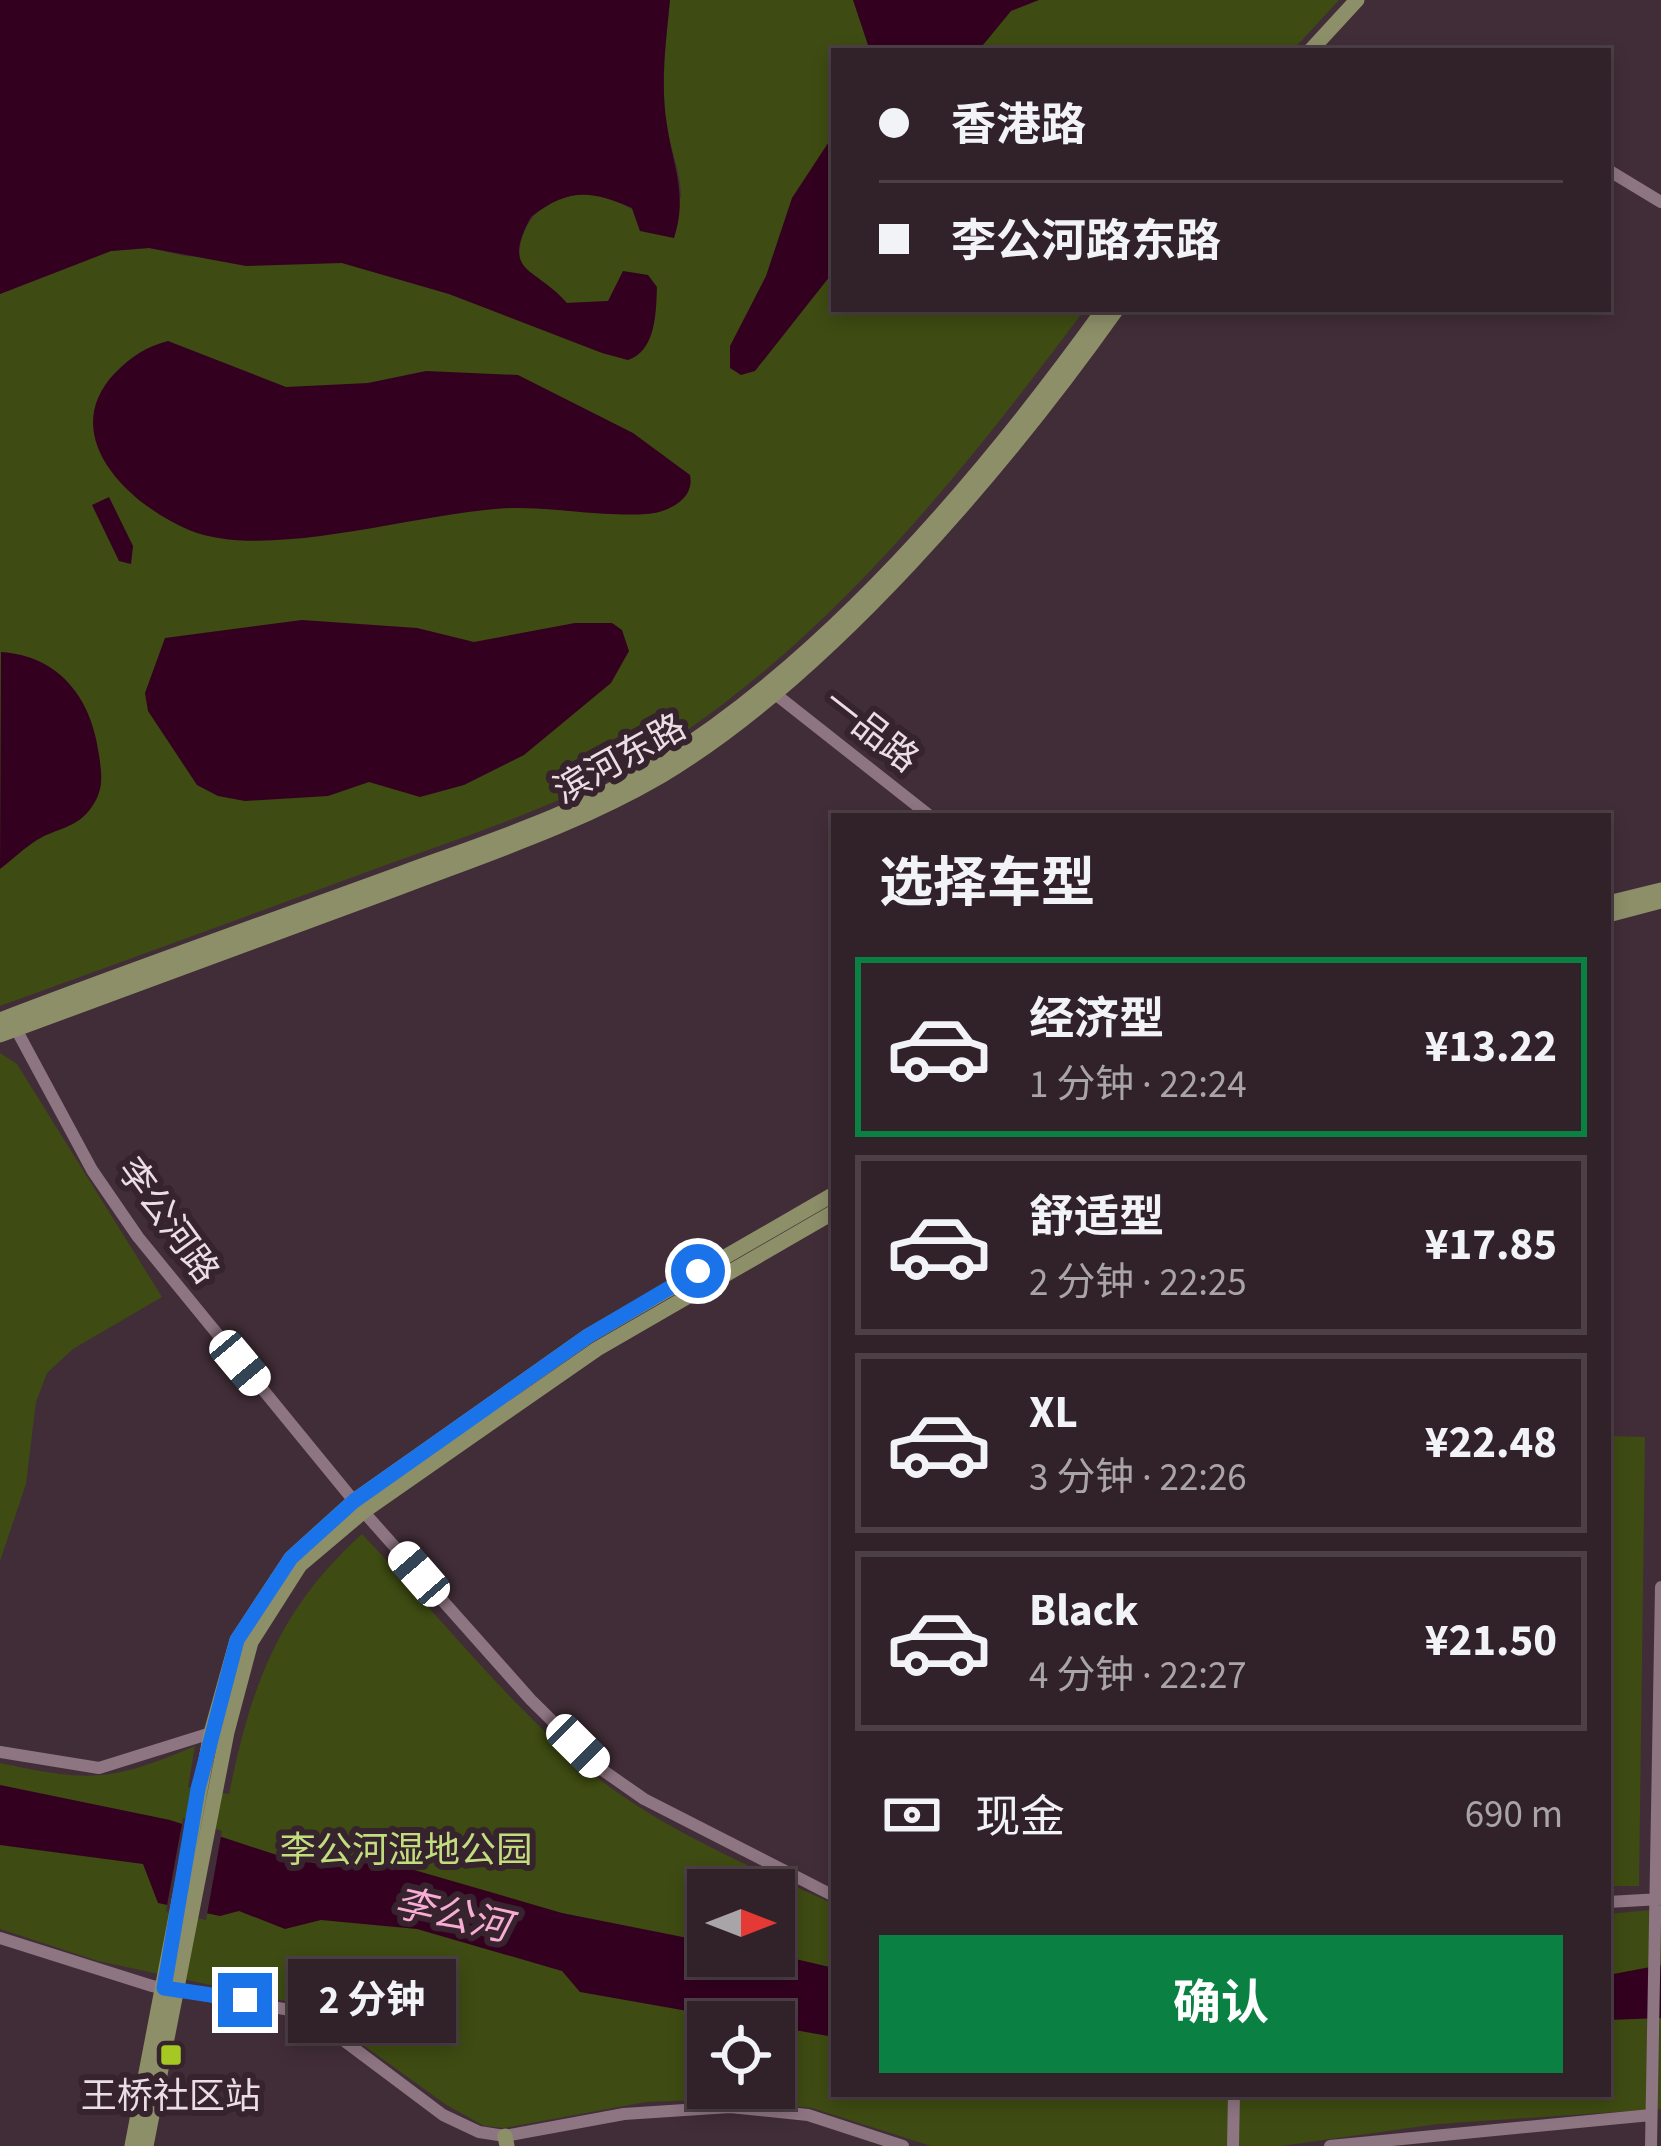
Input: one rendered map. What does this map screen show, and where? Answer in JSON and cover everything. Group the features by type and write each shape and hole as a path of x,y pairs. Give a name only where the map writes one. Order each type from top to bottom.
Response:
{"main road":[{"path":"1313,48 1357,0"},
{"path":"1327,48 1370,0"},
{"name":"滨河东路","path":"0,1020 560,815 658,764 768,684 863,594 1056,375 1102,312"},
{"name":"滨河东路","path":"8,1032 566,825 662,775 823,651 1052,398 1115,312"},
{"path":"1611,902 1661,890"},
{"path":"1611,913 1661,901"},
{"path":"146,2146 212,1733 237,1640 264,1594 291,1558 588,1336 831,1197"},
{"path":"206,1790 251,1642 300,1565 359,1506 597,1349 831,1214"},
{"path":"132,2146 171,1989"}],"street":[{"path":"1611,172 1661,202"},
{"name":"一品路","path":"774,693 926,813"},
{"name":"李公河路","path":"8,1032 138,1237 359,1506 531,1700 601,1769 644,1798 831,1894"},
{"path":"1651,2146 1661,1587"},
{"path":"0,1752 100,1768 212,1733"},
{"path":"1611,1902 1658,1900"},
{"path":"0,1938 91,1970 308,2013 443,2115 506,2141 624,2114 730,2107 808,2115 903,2146"},
{"path":"1233,2146 1234,2097"},
{"path":"1330,2146 1652,2115"}],"green space":[{"path":"670,0 1339,0 1295,48 831,48 831,312 1083,312 947,485 791,648 734,695 640,760 495,826 0,1006 0,294 111,251 149,248 185,256 342,263 449,294 628,360 608,301 566,303 522,268 520,252 522,237 538,211 565,195 597,193 610,198 632,209 640,231 681,197 665,108"},
{"path":"0,1053 17,1064 162,1297 73,1349 47,1373 36,1402 26,1484 0,1561"},
{"path":"1611,1436 1645,1437 1639,1886 1611,1886"},
{"name":"李公河湿地公园","path":"362,1534 568,1753 626,1798 756,1869 687,1869 687,1977 795,1977 795,1886 831,1903 831,2097 1611,2097 1611,1914 1661,1909 1661,2109 1438,2124 1281,2146 931,2146 795,2106 795,2001 687,2001 687,2100 646,2102 504,2128 484,2126 445,2104 309,2006 98,1961 0,1929 0,1763 99,1775 142,1767 195,1746 188,1787 229,1794 247,1718 289,1621"}],"water":[{"path":"0,0 670,0 664,94 680,194 674,238 640,231 632,208 580,195 557,201 531,217 519,249 525,268 567,303 608,301 623,271 648,275 657,287 649,340 628,360 449,294 342,263 246,266 149,248 111,251 0,294"},
{"path":"853,0 1039,0 1011,11 980,48 869,48"},
{"path":"831,139 831,275 755,371 741,375 730,368 730,346 766,276 792,198"},
{"path":"168,341 286,387 368,383 426,371 518,375 633,433 690,475 689,489 672,507 645,514 514,508 261,541 222,539 189,530 143,503 123,485 96,443 93,420 99,396 115,373 139,353"},
{"path":"109,497 133,546 131,564 119,561 92,505"},
{"path":"302,620 417,628 474,642 575,623 612,623 622,630 629,651 611,683 524,755 464,785 420,797 369,782 328,796 245,801 218,796 197,785 148,711 145,693 165,638"},
{"path":"1,652 41,662 70,684 89,716 101,776 98,795 85,815 37,840 0,869"},
{"name":"李公河","path":"0,1785 170,1820 286,1858 331,1866 357,1861 397,1865 562,1913 687,1938 687,1977 795,1977 795,1959 831,1967 831,2036 795,2030 795,2001 687,2001 687,2011 580,1992 562,1971 417,1929 321,1920 285,1929 239,1911 220,1916 158,1903 143,1864 0,1845"},
{"path":"1661,1965 1661,2018 1611,2020 1611,1974"}],"pier":[{"path":"183,1818 222,1831 206,1920 166,1911"}],"place":[{"name":"王桥社区站","path":"171,2055"}],"route":[{"path":"245,2000 164,1988 212,1733 237,1640 264,1594 291,1558 354,1501 588,1336 698,1271"}]}
